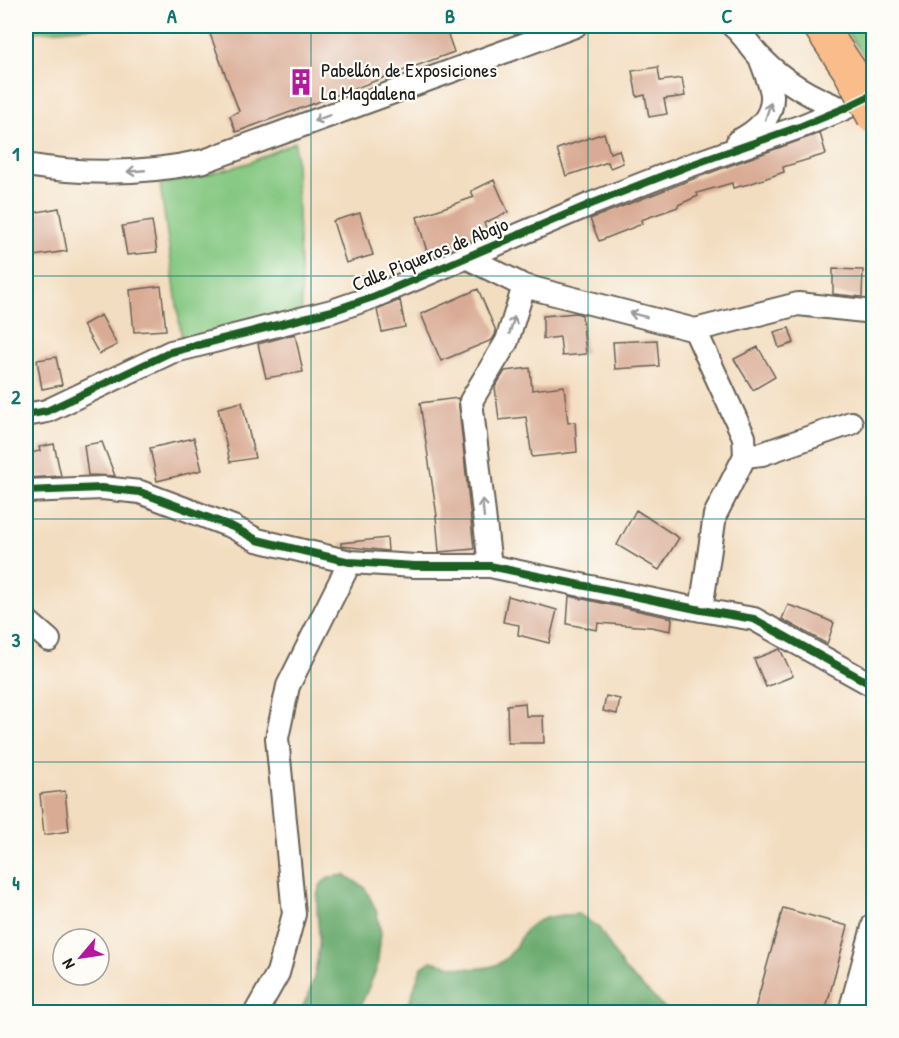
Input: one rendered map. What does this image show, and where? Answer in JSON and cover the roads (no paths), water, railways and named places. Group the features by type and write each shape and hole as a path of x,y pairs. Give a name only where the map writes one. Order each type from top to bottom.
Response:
{"highway":[{"path":"820,26 850,71 858,113"}],"street":[{"path":"26,165 128,172 204,161 575,26"},
{"path":"733,26 744,34 760,57 806,94 858,113"},
{"path":"688,166 751,135 765,121 772,98 760,57"},
{"name":"Calle Piqueros de Abajo","path":"26,415 47,411 171,352 332,311 373,297 591,204 688,166 802,126 858,113 873,94"},
{"path":"468,258 524,286 695,330 798,304 873,312"},
{"path":"490,566 471,400 507,340 524,286"},
{"path":"695,330 744,437 745,456 715,515 701,610"},
{"path":"745,456 762,454 851,423"},
{"path":"26,491 102,488 140,492 233,527 257,540 350,562 415,566 490,566 754,619 873,686"},
{"path":"256,1012 278,973 294,915 277,738 288,686 350,562"},
{"path":"26,620 49,640"},
{"path":"850,1012 873,924"}],"place":[{"name":"Pabellón de Exposiciones La Magdalena","path":"301,82"}]}
